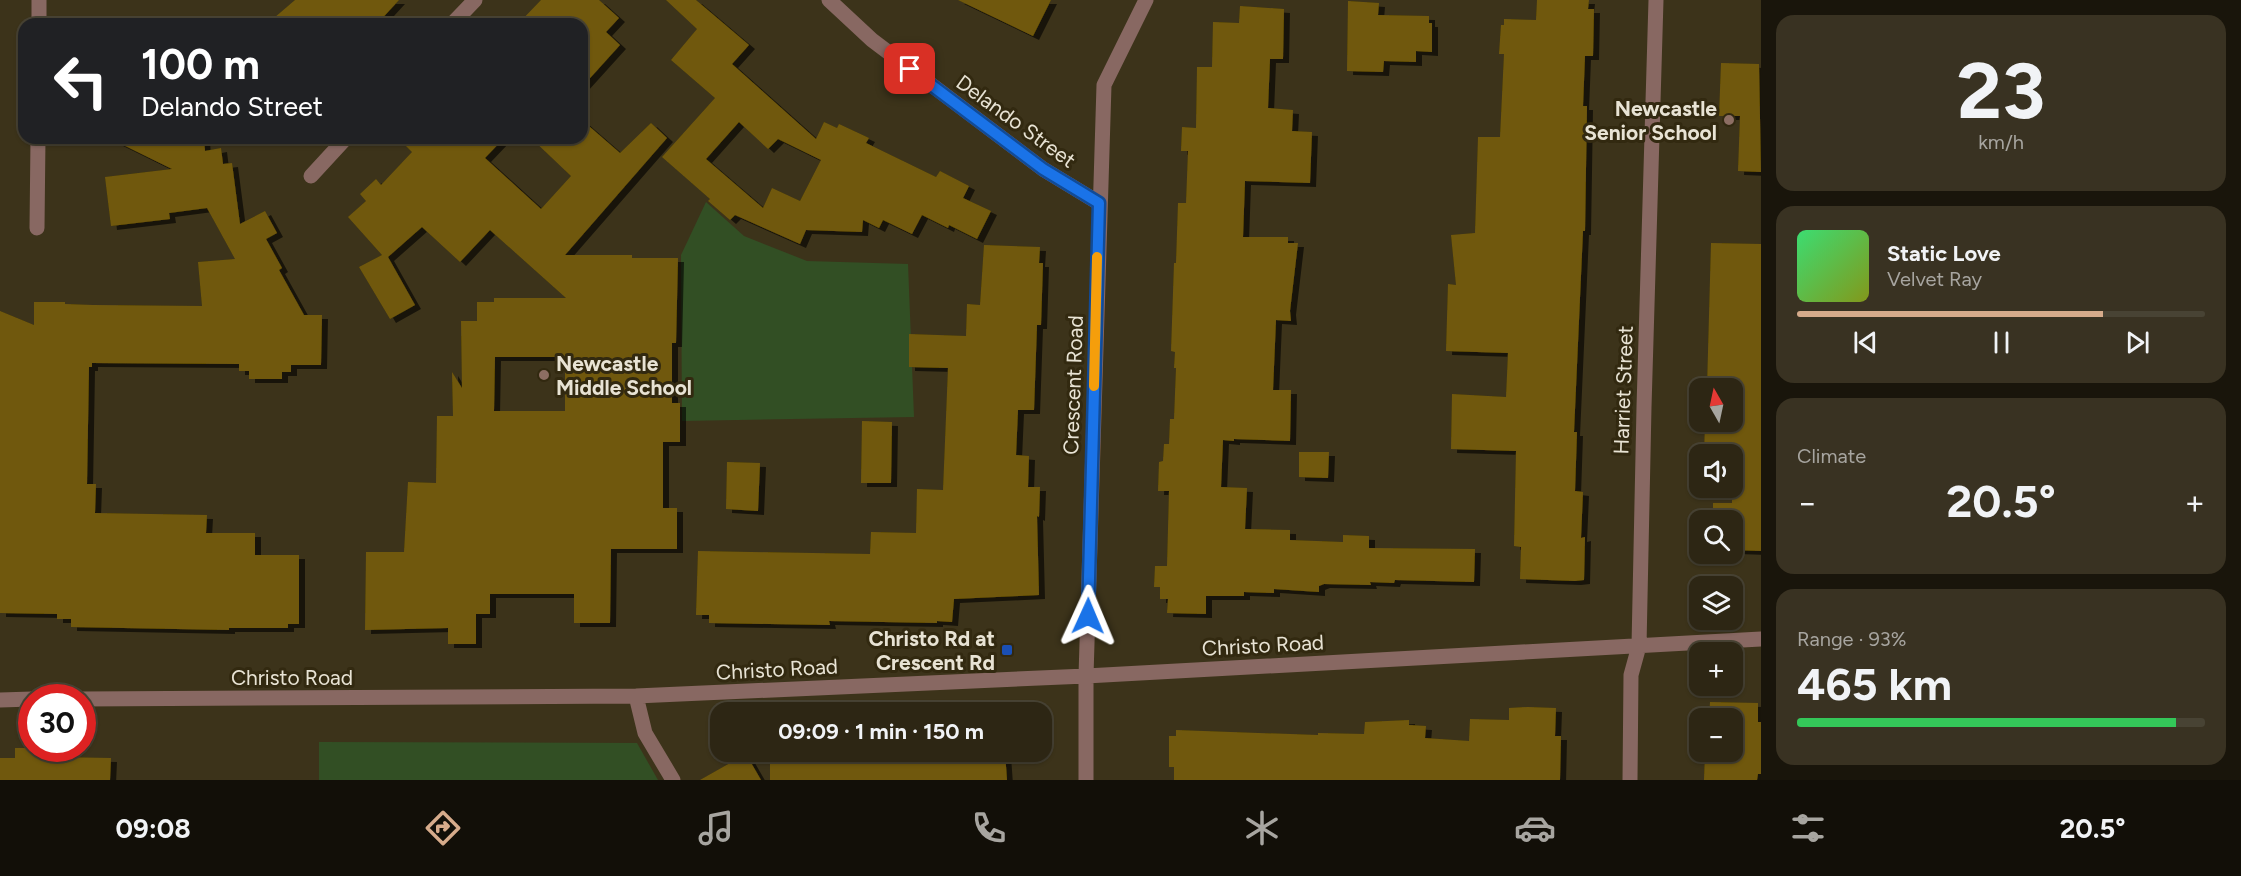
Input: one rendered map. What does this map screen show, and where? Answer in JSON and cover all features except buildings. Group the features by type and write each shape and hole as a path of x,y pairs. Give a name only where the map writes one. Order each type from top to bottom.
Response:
{"street":[{"path":"39,0 39,18"},
{"path":"458,18 475,0"},
{"name":"Delando Street","path":"829,0 872,40 1034,162 1099,203"},
{"name":"Crescent Road","path":"1086,780 1086,676 1104,85 1146,0"},
{"name":"Harriet Street","path":"1630,780 1631,675 1639,646 1656,0"},
{"path":"37,228 38,144"},
{"path":"311,176 340,144"},
{"name":"Christo Road","path":"96,699 636,696 1086,676 1761,639"},
{"path":"636,696 645,734 673,780"},
{"path":"0,700 18,699"}],"green space":[{"path":"706,202 744,236 807,261 908,264 914,417 682,421 681,255"},
{"path":"319,742 637,743 658,780 319,780"}],"slow traffic":[{"path":"1094,386 1097,257"}],"place":[{"name":"Newcastle Senior School","path":"1729,120"},
{"name":"Newcastle Middle School","path":"544,375"},
{"name":"Christo Rd at Crescent Rd","path":"1007,650"}],"route":[{"path":"910,69 1043,169 1099,203 1088,616"}]}
